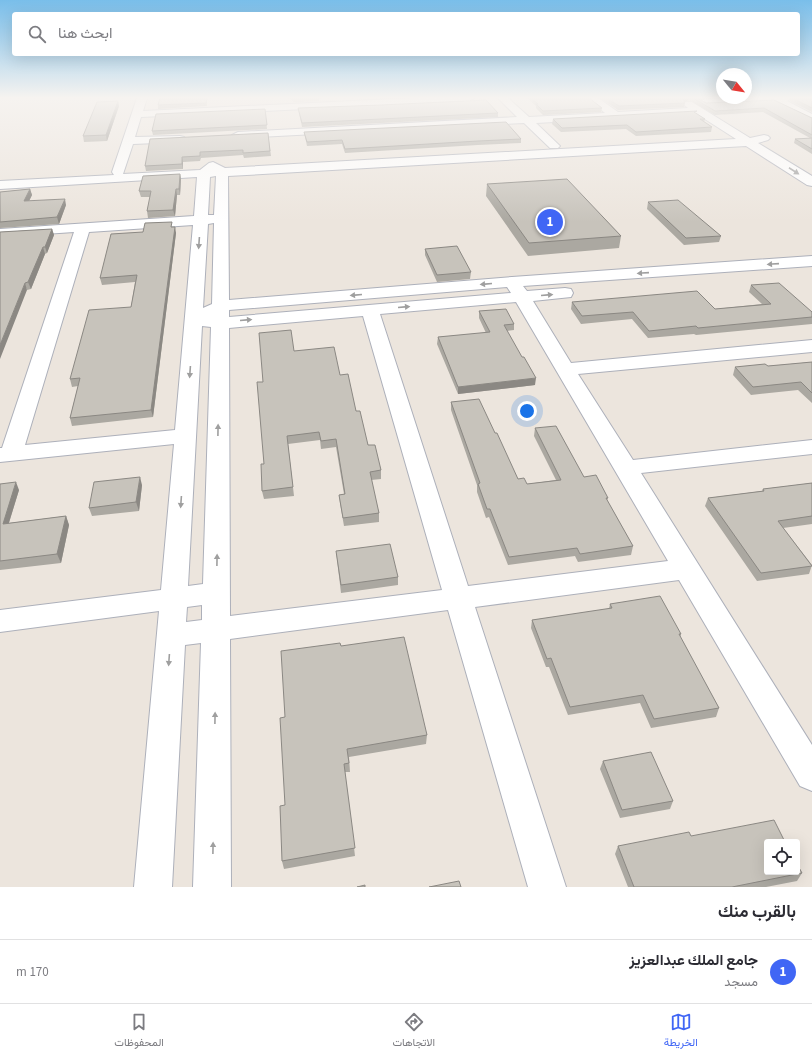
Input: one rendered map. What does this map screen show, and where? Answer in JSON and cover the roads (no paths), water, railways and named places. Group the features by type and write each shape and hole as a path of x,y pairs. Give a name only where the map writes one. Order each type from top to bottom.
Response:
{"street":[{"path":"118,172 127,141 161,139"},
{"path":"547,139 554,146"},
{"path":"0,178 118,172 213,171 665,139"},
{"path":"0,185 698,139"},
{"path":"755,139 812,182"},
{"path":"153,887 194,320 211,219 213,171"},
{"path":"0,233 211,219"},
{"path":"211,219 220,314 212,887"},
{"path":"83,228 6,454 185,436"},
{"path":"194,320 220,314 517,290 812,261"},
{"path":"220,314 370,310 517,290 812,273"},
{"path":"517,290 812,776"},
{"path":"370,310 547,887"},
{"path":"565,369 812,346"},
{"path":"625,468 812,447"},
{"path":"171,635 686,569"},
{"path":"0,621 216,593"}],"place":[{"name":"جامع الملك عبدالعزيز","path":"550,222"}]}
